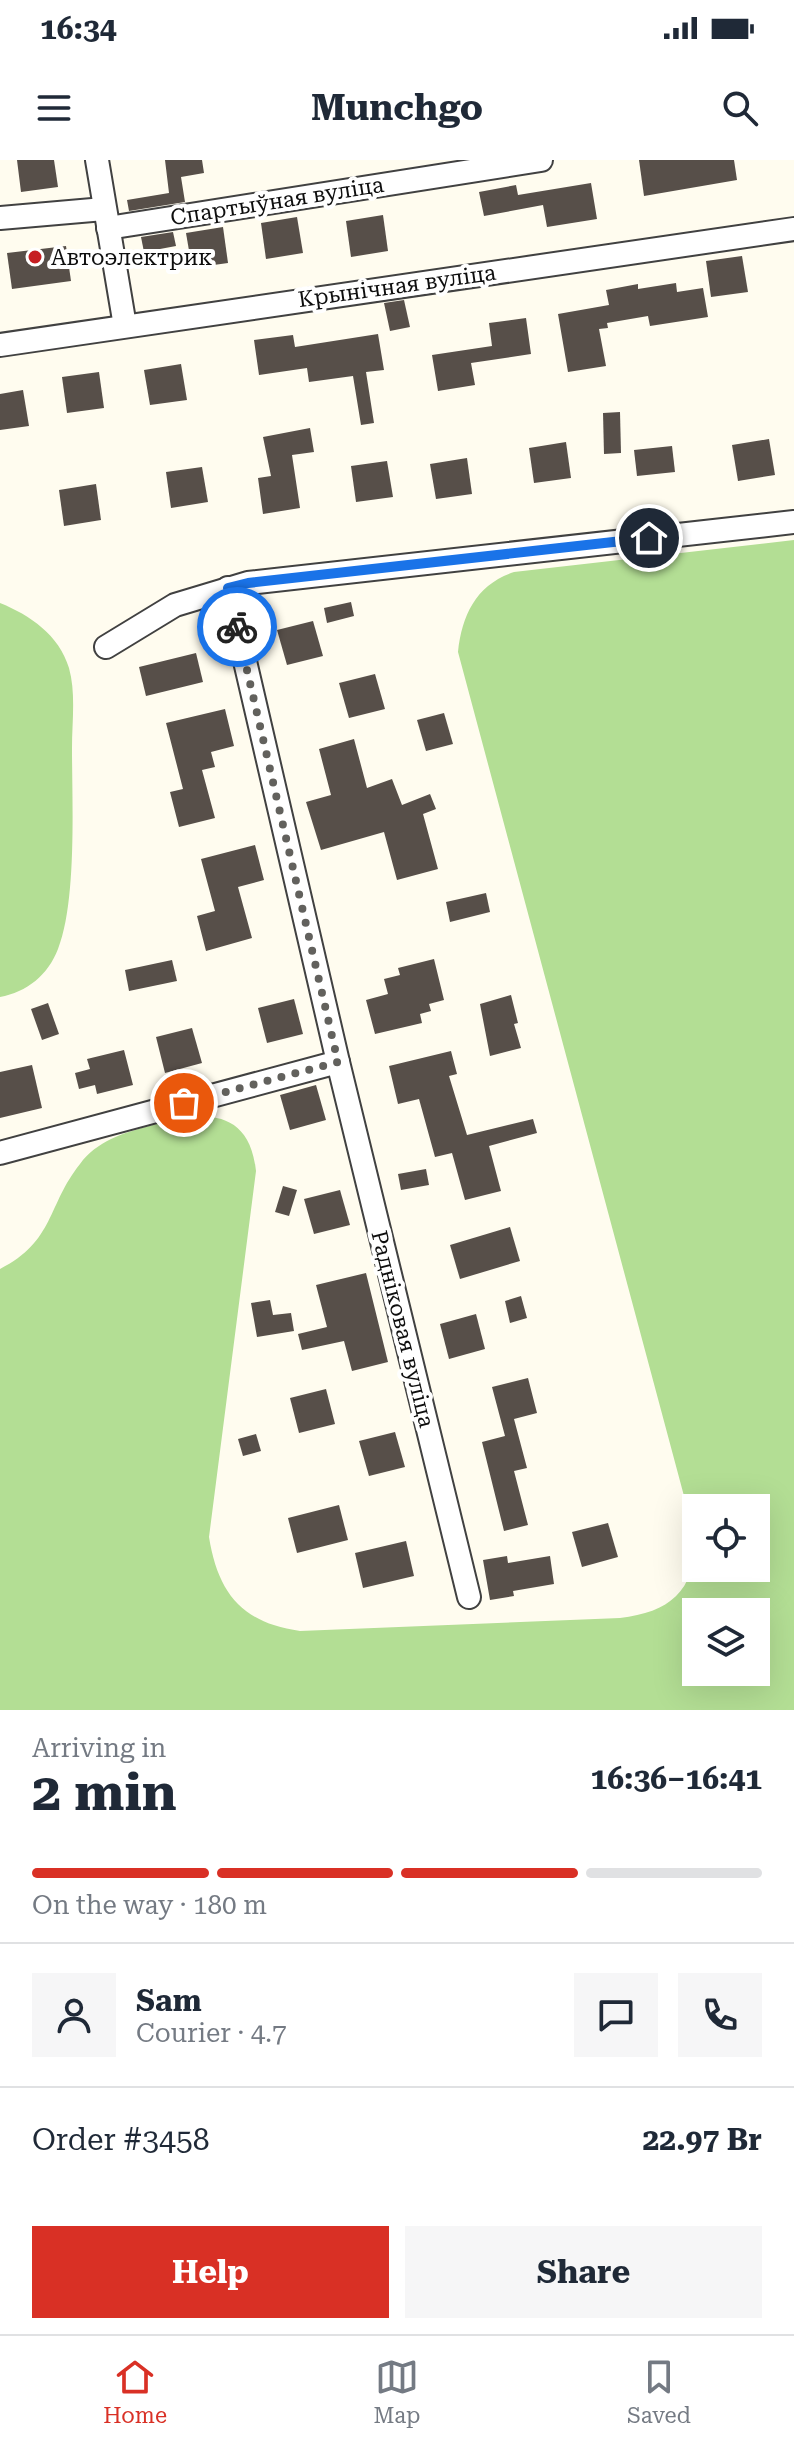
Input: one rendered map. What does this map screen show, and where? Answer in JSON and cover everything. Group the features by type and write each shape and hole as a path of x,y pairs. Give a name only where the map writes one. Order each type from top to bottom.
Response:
{"street":[{"path":"97,160 125,326"},
{"name":"Спартыўная вуліца","path":"0,218 106,218 541,160"},
{"name":"Крынічная вуліца","path":"0,345 794,229"},
{"path":"106,647 175,605 228,588 794,522"},
{"name":"Радніковая вуліца","path":"228,588 338,1062 469,1597"},
{"path":"0,1153 338,1062"}],"green space":[{"path":"794,540 794,1710 0,1710 0,1269 31,1247 69,1179 94,1149 130,1132 185,1118 218,1118 232,1124 243,1134 251,1149 256,1171 209,1537 213,1557 226,1589 248,1613 280,1627 300,1631 620,1618 666,1604 677,1596 686,1582 770,1582 770,1494 683,1494 458,652 463,625 474,602 501,577 514,572"},
{"path":"0,603 32,620 58,646 69,668 73,708 71,878 64,929 49,967 28,986 0,997"}],"building":[{"path":"17,160 54,160 58,187 21,192"},
{"path":"165,160 202,160 204,173 181,177 185,202 129,211 127,200 169,193"},
{"path":"639,160 734,160 737,180 644,196"},
{"path":"591,183 597,219 547,227 543,205 484,216 479,192 516,185 518,195"},
{"path":"383,215 388,251 351,257 346,221"},
{"path":"297,217 303,253 266,259 261,223"},
{"path":"223,227 228,263 192,268 186,233"},
{"path":"173,232 176,246 144,252 141,237"},
{"path":"66,246 71,281 12,289 7,253"},
{"path":"742,256 748,292 711,297 706,261"},
{"path":"676,283 677,292 703,288 708,317 650,326 648,316 607,323 608,328 599,329 606,366 568,372 558,314 609,305 606,290 638,284 638,289"},
{"path":"404,300 410,327 390,331 384,303"},
{"path":"526,318 531,354 471,363 475,385 438,391 432,355 492,346 489,323"},
{"path":"378,334 384,370 366,372 374,423 361,425 353,376 309,382 307,368 259,375 254,340 293,335 295,347"},
{"path":"181,364 187,400 150,405 144,370"},
{"path":"99,372 104,408 67,413 62,377"},
{"path":"23,390 29,426 0,430 0,394"},
{"path":"620,412 621,453 604,454 603,413"},
{"path":"310,428 314,452 292,455 300,508 263,514 258,478 271,476 263,437"},
{"path":"769,439 775,475 738,481 732,445"},
{"path":"566,442 571,478 534,483 529,448"},
{"path":"672,446 675,472 637,476 634,450"},
{"path":"467,458 472,494 436,499 430,464"},
{"path":"387,461 393,497 356,502 351,466"},
{"path":"202,467 208,502 171,508 166,472"},
{"path":"96,484 101,520 64,526 59,490"},
{"path":"351,602 354,616 327,623 324,608"},
{"path":"313,621 323,656 287,665 277,630"},
{"path":"196,653 203,682 146,696 139,667"},
{"path":"375,674 385,709 349,718 339,683"},
{"path":"225,709 234,746 211,752 215,767 202,770 215,818 179,827 170,792 183,789 166,723"},
{"path":"444,713 453,744 426,751 417,720"},
{"path":"354,739 367,788 392,779 402,805 430,794 436,809 423,814 438,869 397,880 384,832 321,850 306,802 331,795 319,749"},
{"path":"255,845 264,880 238,887 252,938 206,951 197,916 215,911 201,859"},
{"path":"486,893 490,912 450,922 446,902"},
{"path":"434,959 444,1000 429,1004 431,1011 420,1014 422,1023 375,1034 366,1000 388,994 384,979 400,975 398,968"},
{"path":"172,960 177,981 129,991 125,970"},
{"path":"511,995 518,1023 514,1024 521,1048 490,1056 480,1004"},
{"path":"294,999 303,1034 267,1043 258,1008"},
{"path":"48,1003 59,1034 42,1040 31,1009"},
{"path":"192,1028 202,1063 165,1073 156,1037"},
{"path":"124,1050 133,1085 97,1094 95,1085 79,1089 75,1073 90,1069 87,1059"},
{"path":"451,1051 457,1074 449,1076 467,1135 533,1119 537,1133 489,1146 501,1191 465,1200 452,1153 435,1157 419,1099 398,1104 389,1066"},
{"path":"32,1065 42,1108 0,1118 0,1072"},
{"path":"316,1085 326,1120 290,1130 280,1095"},
{"path":"426,1169 429,1185 401,1190 398,1174"},
{"path":"283,1186 297,1190 289,1216 275,1212"},
{"path":"340,1190 350,1225 314,1234 304,1199"},
{"path":"510,1227 520,1261 460,1279 450,1245"},
{"path":"366,1273 388,1362 352,1371 344,1341 302,1350 298,1334 327,1327 316,1285"},
{"path":"521,1296 527,1318 510,1323 505,1301"},
{"path":"270,1300 273,1315 291,1313 294,1331 257,1337 251,1303"},
{"path":"476,1314 485,1349 449,1359 440,1324"},
{"path":"528,1378 537,1413 514,1419 527,1468 514,1471 528,1525 504,1531 482,1442 505,1436 492,1387"},
{"path":"326,1389 335,1424 299,1433 290,1398"},
{"path":"395,1432 405,1467 369,1476 359,1441"},
{"path":"256,1434 261,1451 243,1456 238,1439"},
{"path":"339,1505 348,1540 297,1553 288,1518"},
{"path":"608,1523 618,1557 582,1567 572,1532"},
{"path":"406,1541 414,1576 363,1588 355,1553"},
{"path":"507,1556 508,1563 550,1556 554,1584 513,1591 514,1596 490,1600 483,1560"}],"way so far":[{"path":"184,1103 338,1062 237,627"}],"place":[{"name":"Автоэлектрик","path":"35,257"}],"route":[{"path":"237,627 228,588 248,583 649,538"}]}
